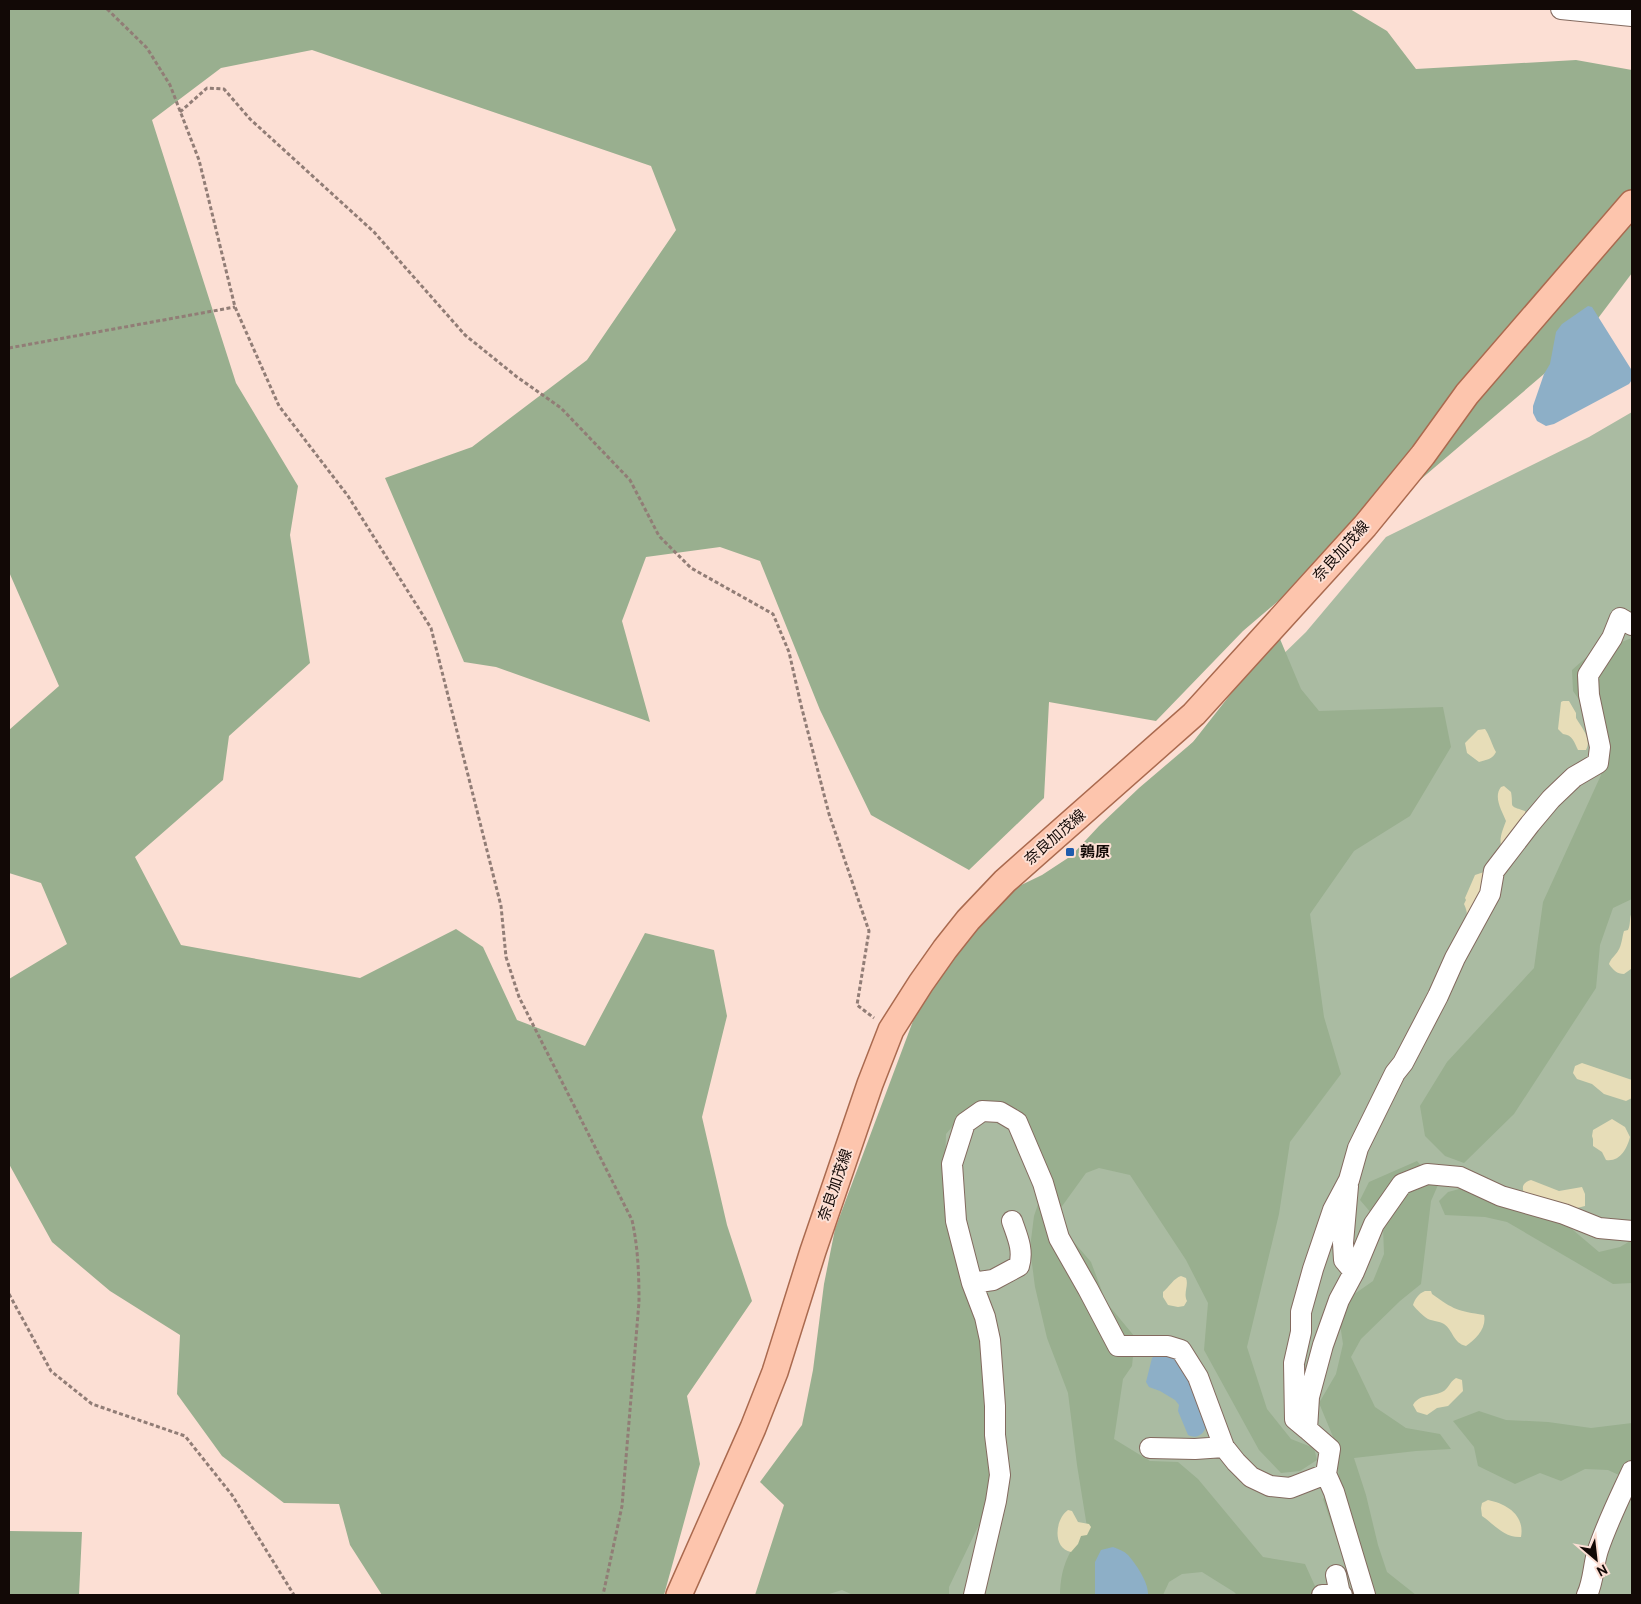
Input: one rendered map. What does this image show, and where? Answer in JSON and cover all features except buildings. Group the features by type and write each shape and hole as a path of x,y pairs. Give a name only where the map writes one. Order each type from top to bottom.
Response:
{"main road":[{"name":"奈良加茂線","path":"680,1595 753,1428 775,1372 812,1251 870,1084 891,1030 944,949 1005,881 1194,714 1358,534 1423,455 1467,394 1632,203"}],"street":[{"path":"1561,9 1632,16"},
{"path":"1354,1272 1344,1260 1344,1252 1349,1180 1358,1148 1438,996 1455,958 1490,894 1494,871 1551,799 1574,777 1598,763 1600,747 1589,695 1588,675 1612,638 1620,618 1632,625"},
{"path":"974,1595 996,1501 1000,1475 994,1435 995,1406 990,1340 985,1317 972,1283 956,1221 952,1164 965,1123 982,1111 1000,1112 1017,1122 1043,1183 1059,1238 1118,1346 1168,1346 1181,1350 1198,1377 1224,1447 1251,1476 1270,1486 1290,1488 1326,1474"},
{"path":"1307,1429 1309,1397 1338,1300 1354,1272 1374,1224 1402,1184 1427,1174 1460,1178 1501,1196 1564,1214 1599,1228 1632,1231"},
{"path":"1349,1180 1332,1210 1301,1312 1301,1332 1294,1363 1295,1420 1330,1449 1326,1474 1334,1492 1365,1595"},
{"path":"972,1283 993,1280 1019,1266 1022,1258 1012,1221"},
{"path":"1301,1332 1334,1314"},
{"path":"1150,1448 1195,1449 1224,1447"},
{"path":"1587,1595 1592,1583 1598,1551 1632,1471"},
{"path":"1335,1595 1336,1575"}],"path":[{"path":"107,9 147,48 170,85 199,160 235,307 279,406 348,496 430,628 501,906 506,957 519,998 632,1220 636,1246 639,1302 622,1506 603,1595"},
{"path":"180,112 207,88 224,89 250,119 374,232 465,335 517,377 561,408 630,480 659,536 691,568 773,614 789,652 800,705 829,814 869,931 857,1005 891,1030"},
{"path":"9,348 235,307"},
{"path":"9,1294 51,1371 92,1404 185,1436 232,1495 294,1595"}],"green space":[{"path":"9,9 1350,9 1387,31 1416,69 1576,60 1632,70 1632,273 1578,345 1243,631 1156,721 1049,702 1044,798 969,870 871,815 820,710 760,561 720,547 646,557 622,621 650,722 496,667 464,662 385,478 472,447 587,360 676,230 651,166 312,50 221,68 152,120 236,383 298,486 290,535 310,663 229,736 223,780 135,857 181,945 360,978 456,929 483,947 517,1020 585,1046 645,933 714,950 727,1016 702,1117 727,1225 752,1301 687,1396 700,1464 664,1595 382,1595 350,1545 339,1504 284,1503 222,1456 177,1394 180,1335 110,1291 52,1242 9,1164 9,979 67,944 41,883 9,873 9,730 59,686 9,572"},
{"path":"1632,412 1632,1595 798,1595 937,1107 1189,746 1306,632 1386,537 1589,437"},
{"path":"1632,638 1632,899 1613,908 1600,945 1596,988 1514,1114 1464,1163 1445,1156 1425,1136 1420,1106 1447,1062 1534,968 1543,902 1601,775 1601,731 1573,691 1572,670 1590,654"},
{"path":"1280,639 1301,689 1319,711 1443,707 1451,747 1410,816 1354,851 1310,914 1324,1017 1341,1074 1290,1142 1279,1214 1247,1347 1267,1409 1291,1439 1314,1448 1317,1460 1300,1471 1281,1473 1259,1450 1204,1350 1208,1303 1186,1260 1130,1175 1099,1168 1086,1173 1060,1209 1066,1233 1091,1262 1106,1302 1135,1337 1132,1366 1123,1379 1114,1439 1150,1461 1178,1462 1198,1479 1263,1557 1305,1564 1319,1595 1237,1595 1202,1572 1182,1574 1169,1582 1163,1595 1060,1595 1064,1566 1075,1544 1087,1527 1068,1393 1047,1338 1035,1287 1030,1248 1034,1216 1048,1175 1026,1119 963,1114 946,1134 945,1165 979,1319 995,1477 989,1504 949,1587 949,1595 853,1595 842,1590 826,1595 755,1595 784,1505 760,1482 802,1425 813,1370 824,1284 835,1229 916,1013 954,952 1015,888 1042,875 1071,856 1139,788 1193,742 1237,686"},
{"path":"1417,1161 1438,1185 1431,1201 1421,1284 1400,1301 1361,1339 1351,1357 1375,1407 1406,1428 1440,1434 1451,1449 1354,1458 1387,1572 1416,1595 1362,1595 1352,1584 1323,1499 1339,1480 1336,1444 1319,1403 1336,1374 1343,1344 1340,1324 1353,1295 1373,1281 1384,1254 1383,1227 1360,1200 1369,1182"},
{"path":"1463,1188 1560,1219 1599,1252 1620,1247 1632,1240 1632,1283 1613,1284 1507,1222 1485,1217 1445,1215 1439,1201 1448,1192"},
{"path":"1479,1411 1506,1420 1548,1422 1591,1428 1632,1423 1632,1481 1608,1470 1585,1469 1561,1481 1540,1473 1515,1484 1478,1466 1474,1447 1453,1421"},
{"path":"9,1531 82,1532 79,1595 9,1595"}],"sand":[{"path":"1569,701 1576,713 1576,718 1587,738 1588,746 1586,750 1578,750 1571,737 1563,734 1558,729 1561,702"},
{"path":"1485,729 1496,752 1491,758 1479,762 1467,753 1465,743 1478,730"},
{"path":"1504,786 1511,792 1513,807 1525,811 1527,816 1502,848 1502,831 1506,821 1499,804 1498,795 1501,787"},
{"path":"1484,872 1489,874 1461,935 1458,930 1467,915 1464,904 1465,898 1475,875"},
{"path":"1632,912 1631,969 1622,974 1615,971 1609,964 1619,949 1624,931 1628,930"},
{"path":"1582,1063 1632,1080 1632,1098 1626,1101 1604,1094 1592,1084 1577,1079 1573,1073 1575,1066"},
{"path":"1612,1119 1625,1127 1630,1137 1627,1146 1619,1157 1606,1160 1602,1152 1593,1146 1592,1136 1593,1130"},
{"path":"1531,1180 1559,1191 1582,1187 1585,1194 1585,1206 1573,1209 1524,1193 1524,1185"},
{"path":"1181,1276 1186,1278 1187,1281 1187,1301 1184,1306 1168,1305 1163,1297 1163,1292"},
{"path":"1425,1291 1431,1291 1432,1294 1451,1307 1484,1315 1484,1324 1477,1337 1466,1346 1458,1342 1444,1324 1422,1315 1413,1305 1417,1297"},
{"path":"1456,1378 1462,1380 1463,1391 1448,1406 1437,1408 1427,1415 1417,1412 1413,1405 1416,1401 1422,1397 1444,1391"},
{"path":"1488,1500 1502,1504 1513,1512 1520,1522 1522,1529 1521,1537 1504,1533 1482,1516 1482,1503"},
{"path":"1068,1510 1072,1511 1078,1522 1089,1524 1091,1527 1087,1535 1081,1536 1078,1544 1071,1552 1061,1545 1058,1539 1060,1520"}],"water":[{"path":"1588,306 1592,307 1631,369 1632,379 1629,384 1554,424 1546,426 1537,421 1533,413 1533,406 1544,374 1550,364 1556,332 1562,324"},
{"path":"1175,1352 1187,1368 1206,1419 1205,1430 1201,1435 1195,1437 1188,1435 1178,1411 1179,1405 1175,1400 1149,1387 1146,1382 1152,1358 1157,1354"},
{"path":"1113,1547 1121,1550 1135,1563 1144,1579 1148,1595 1095,1595 1095,1562 1101,1550"}],"place":[{"name":"鶉原","path":"1070,852"}]}
